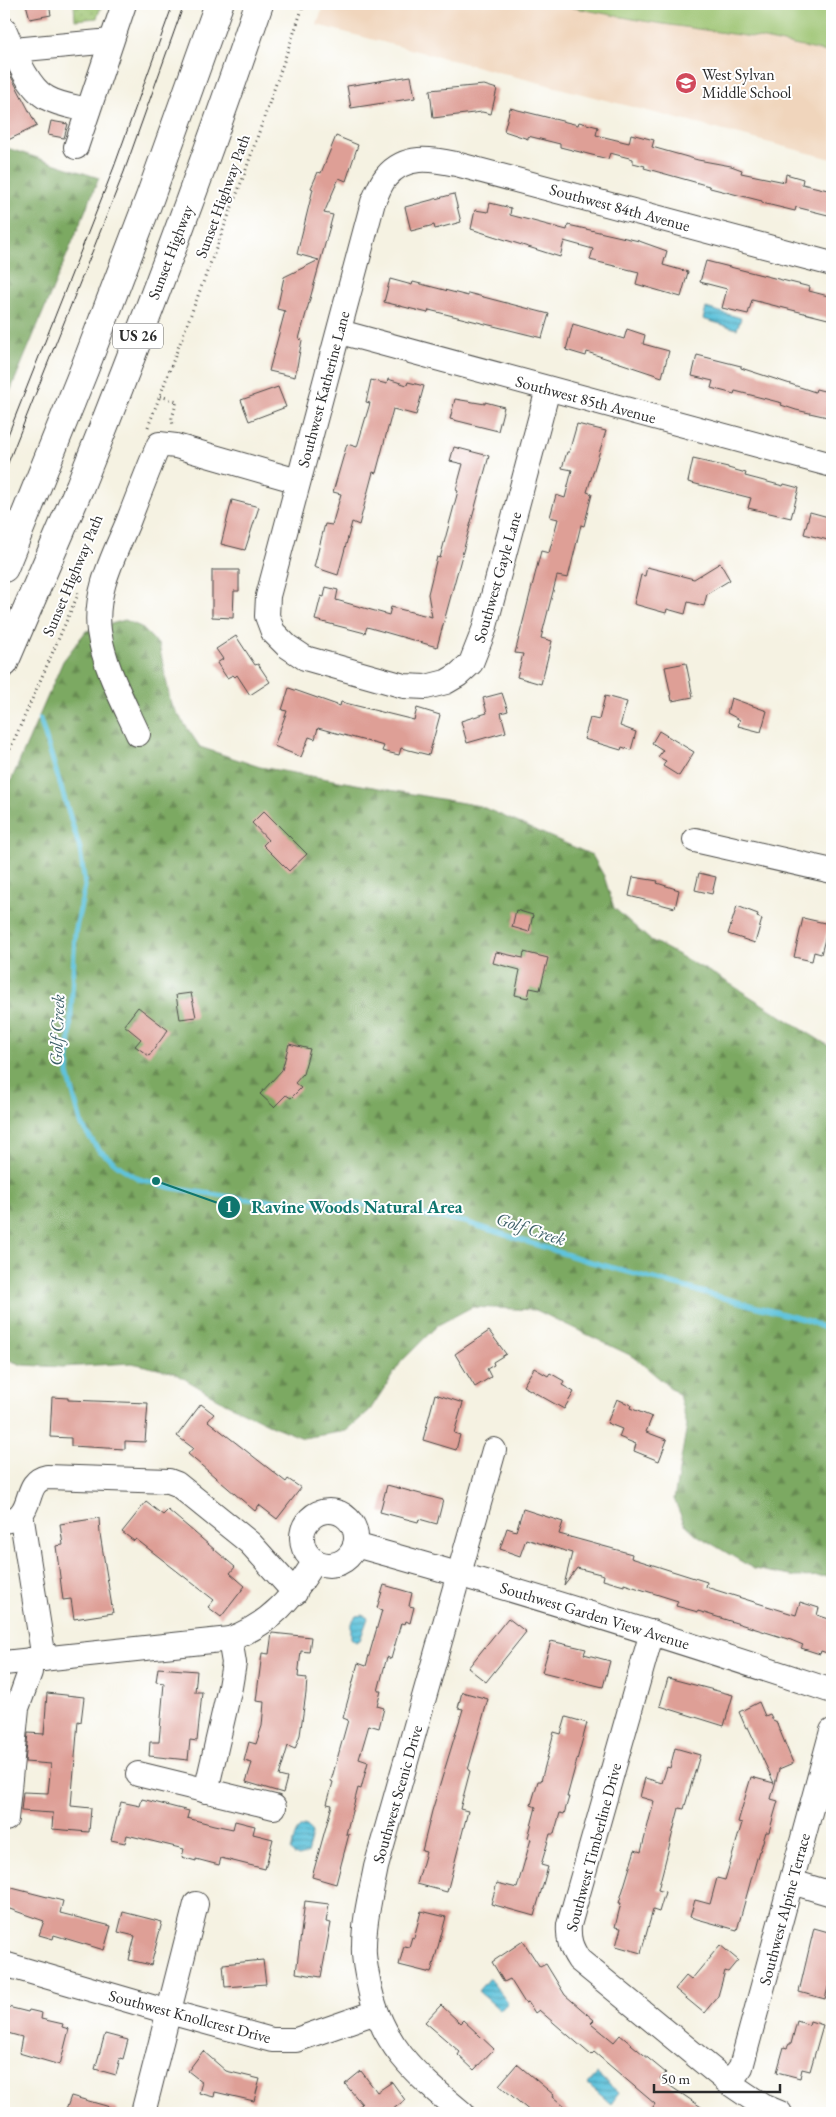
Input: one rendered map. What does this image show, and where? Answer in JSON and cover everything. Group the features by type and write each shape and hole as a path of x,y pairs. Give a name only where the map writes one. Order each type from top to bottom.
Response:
{"highway":[{"name":"US 26","path":"4,568 147,206 219,4"},
{"name":"Sunset Highway","path":"4,663 79,487 126,368 224,106 259,4"}],"street":[{"path":"76,147 124,4"},
{"path":"4,29 32,84 41,94 53,101 88,110"},
{"path":"14,50 111,41"},
{"name":"Southwest 84th Avenue","path":"406,161 430,158 456,164 832,264"},
{"name":"Southwest Katherine Lane","path":"138,734 117,688 105,655 99,630 101,594 158,444 176,446 298,481 340,332 373,202 386,177 406,161"},
{"name":"Southwest 85th Avenue","path":"340,332 832,464"},
{"name":"Southwest Gayle Lane","path":"298,481 268,596 267,616 273,632 287,646 304,658 404,686 426,687 446,682 458,675 471,663 484,630 548,389"},
{"path":"695,840 832,871"},
{"name":"Southwest Scenic Drive","path":"462,2113 420,2078 406,2062 382,2027 370,1992 363,1948 365,1922 376,1867 494,1450"},
{"path":"6,1819 17,1708 30,1672 37,1659 13,1518 40,1478 170,1480 250,1543 295,1593"},
{"path":"322,1511 340,1512 353,1524 356,1532 355,1545 348,1557 341,1562 332,1565 315,1561 308,1555 302,1538 307,1521 322,1511"},
{"name":"Southwest Garden View Avenue","path":"355,1545 460,1574 652,1632 832,1691"},
{"path":"17,1708 9,1686 5,1663 230,1639 255,1628 295,1593 315,1561"},
{"name":"Southwest Timberline Drive","path":"652,1632 569,1926 568,1937 579,1960 729,2084 763,2106 780,2113"},
{"path":"206,1791 233,1668 230,1639"},
{"name":"Southwest Alpine Terrace","path":"729,2084 741,2067 832,1731"},
{"path":"138,1774 274,1807"},
{"path":"792,1882 832,1894"},
{"path":"143,2113 196,1904"},
{"name":"Southwest Knollcrest Drive","path":"4,1964 272,2040 296,2040 376,2012"}],"path":[{"name":"Sunset Highway Path","path":"148,428 244,175 304,4"},
{"path":"160,396 177,401 172,418 176,446"},
{"name":"Sunset Highway Path","path":"4,763 83,583"}],"shaded area":[{"name":"West Sylvan Middle School","path":"324,4 832,4 832,159 317,25"}],"green space":[{"path":"74,4 102,4 97,18 75,20"},
{"path":"555,4 832,4 832,53 759,38 643,21"},
{"path":"4,147 99,178 4,406"},
{"path":"125,620 141,627 159,645 171,704 200,747 260,767 480,806 592,855 604,876 614,908 649,939 719,977 832,1048 832,1576 796,1577 754,1569 697,1535 684,1523 674,1499 687,1425 679,1395 634,1357 536,1310 472,1307 438,1325 401,1362 370,1410 346,1431 303,1438 268,1424 225,1403 175,1373 132,1363 62,1367 22,1365 4,1358 4,797 63,661 86,631"}],"water":[{"path":"706,308 741,318 737,329 703,319"},
{"path":"363,1615 368,1618 360,1640 356,1642 351,1638 351,1623 356,1616"},
{"path":"304,1826 309,1828 312,1834 307,1854 299,1857 291,1851 296,1833"},
{"path":"489,1978 508,2003 500,2010 478,1991"},
{"path":"597,2074 619,2093 611,2104 588,2084"}],"building":[{"path":"26,4 49,4 51,15 30,19"},
{"path":"4,63 37,126 4,142"},
{"path":"411,76 415,98 351,108 347,86"},
{"path":"484,85 497,89 491,114 482,112 433,118 430,90"},
{"path":"510,108 578,125 579,122 598,127 596,135 629,143 631,134 654,140 652,147 698,160 731,166 742,170 741,173 785,182 786,174 803,179 802,184 832,191 832,216 796,207 795,211 762,203 762,201 644,168 645,166 633,163 633,159 610,153 608,159 560,147 560,144 528,136 528,139 504,131"},
{"path":"51,121 68,124 64,138 48,135"},
{"path":"336,136 358,145 346,181 339,178 324,213 333,215 299,339 302,340 295,377 269,371 285,311 277,309 284,277 319,260 297,254 313,189 311,188 318,172 321,173"},
{"path":"454,194 461,222 435,229 434,225 411,231 405,207"},
{"path":"490,203 511,208 510,215 567,230 568,225 639,241 667,251 663,265 688,272 681,297 636,284 639,272 590,260 593,249 564,241 560,257 471,229 475,210 488,212"},
{"path":"706,261 810,287 809,291 832,297 832,320 752,300 748,314 722,308 727,289 700,282"},
{"path":"390,279 412,285 413,282 468,296 468,293 549,314 542,338 429,310 428,313 384,302"},
{"path":"573,324 624,339 627,329 645,335 643,344 669,351 662,377 587,352 586,356 566,350"},
{"path":"697,355 741,366 741,368 815,392 816,389 832,393 832,418 796,410 781,405 782,403 735,391 734,394 711,388 713,381 692,376"},
{"path":"388,379 407,385 408,382 424,386 416,415 393,409 376,473 373,472 359,525 352,522 338,575 314,567 325,524 332,525 341,494 333,492 347,444 357,447 370,403 366,402 371,380 387,384"},
{"path":"278,387 286,407 249,421 241,400"},
{"path":"455,399 485,404 485,402 504,407 498,431 450,419"},
{"path":"577,424 606,431 587,492 592,494 584,526 581,525 568,578 557,576 541,638 552,641 541,684 517,677 523,654 515,653 541,551 549,553 558,519 550,517 556,495 565,498 572,470 562,468"},
{"path":"454,447 489,456 437,647 367,627 365,633 315,620 321,596 324,597 326,587 338,590 336,600 389,615 391,607 432,617 428,594 437,557 440,558 458,491 456,490 463,464 450,461"},
{"path":"693,459 728,467 746,473 745,476 783,486 784,484 799,488 791,518 748,508 751,498 688,482"},
{"path":"232,500 259,507 245,550 221,544"},
{"path":"810,512 832,518 832,541 804,534"},
{"path":"720,563 730,580 707,594 704,606 688,602 685,614 667,609 666,613 634,604 641,575 645,576 647,567 694,579"},
{"path":"212,570 239,570 239,591 234,591 233,618 212,617"},
{"path":"236,636 255,665 258,664 270,682 250,695 237,675 227,678 217,663 223,659 216,649"},
{"path":"686,663 693,697 672,701 665,667"},
{"path":"289,688 340,706 341,702 414,720 417,708 440,715 429,755 401,748 399,755 382,751 384,746 318,728 315,739 309,737 301,757 274,746 287,711 282,710"},
{"path":"502,693 508,711 501,713 506,732 467,743 461,721 487,713 483,698"},
{"path":"605,696 627,702 620,726 636,732 631,750 622,747 621,750 584,739 590,718 599,720"},
{"path":"731,698 767,711 761,732 738,726 740,720 727,713"},
{"path":"659,731 694,752 679,776 663,766 666,761 658,757 663,750 652,743"},
{"path":"264,811 307,854 289,871 263,845 268,840 252,823"},
{"path":"699,873 716,877 712,894 695,890"},
{"path":"633,877 658,881 657,883 679,890 675,908 629,896"},
{"path":"737,906 758,914 757,917 762,919 755,943 728,934"},
{"path":"516,910 533,915 529,932 512,927"},
{"path":"803,918 829,924 821,954 814,952 812,961 794,957"},
{"path":"496,952 523,958 524,952 548,958 540,990 530,988 528,998 515,995 520,970 493,963"},
{"path":"191,993 196,1017 180,1019 176,995"},
{"path":"138,1007 168,1030 149,1056 135,1046 141,1039 124,1025"},
{"path":"289,1044 310,1049 303,1074 295,1083 301,1088 291,1098 286,1095 274,1107 260,1094 282,1070"},
{"path":"489,1331 506,1354 493,1362 494,1365 487,1369 491,1377 475,1387 455,1354"},
{"path":"534,1368 548,1376 550,1373 564,1381 562,1385 574,1392 564,1409 523,1386"},
{"path":"435,1394 463,1403 454,1433 460,1435 456,1450 423,1440"},
{"path":"52,1397 68,1398 68,1400 148,1403 145,1442 125,1441 125,1449 71,1446 71,1438 50,1437"},
{"path":"617,1399 631,1405 630,1408 652,1417 646,1432 667,1440 659,1461 634,1451 636,1444 619,1437 622,1429 607,1423"},
{"path":"201,1404 214,1414 208,1421 286,1482 288,1479 301,1488 277,1519 259,1505 255,1511 188,1454 193,1448 177,1436"},
{"path":"387,1485 443,1500 437,1524 419,1519 418,1522 380,1512"},
{"path":"146,1502 163,1515 168,1510 235,1567 230,1573 245,1586 221,1617 208,1607 214,1600 136,1539 134,1541 122,1532"},
{"path":"523,1509 563,1522 559,1534 632,1554 631,1558 707,1582 706,1587 796,1615 800,1602 819,1608 817,1615 832,1620 830,1654 821,1651 820,1654 801,1648 803,1645 791,1640 676,1606 678,1601 624,1584 624,1586 603,1580 604,1575 577,1568 564,1585 572,1553 526,1539 520,1556 500,1549 507,1528 516,1531"},
{"path":"99,1518 113,1613 74,1619 71,1599 63,1600 56,1546 63,1545 60,1524"},
{"path":"384,1585 412,1593 409,1606 414,1607 410,1623 406,1621 405,1624 401,1623 391,1659 387,1657 378,1691 381,1691 377,1706 384,1708 379,1728 369,1725 359,1759 368,1762 361,1789 358,1788 346,1834 349,1834 336,1884 312,1877 332,1805 327,1804 333,1782 331,1781 348,1720 343,1718 358,1663 366,1666 382,1610 377,1608"},
{"path":"508,1618 526,1632 486,1682 468,1668"},
{"path":"272,1633 311,1637 309,1652 301,1651 298,1677 307,1678 306,1693 300,1735 295,1749 288,1746 279,1776 287,1778 283,1793 246,1782 252,1763 244,1761 249,1742 256,1744 262,1726 264,1702 256,1701 262,1653 269,1654"},
{"path":"551,1641 586,1649 584,1654 610,1661 603,1687 542,1672"},
{"path":"158,1668 197,1671 195,1692 202,1692 200,1713 197,1741 190,1740 188,1760 149,1756 150,1742 159,1742 164,1683 156,1682"},
{"path":"668,1678 733,1695 724,1726 660,1706"},
{"path":"462,1692 488,1699 468,1770 470,1771 460,1809 468,1811 447,1892 417,1884 426,1852 422,1851 432,1811 463,1709 458,1708"},
{"path":"47,1693 84,1697 81,1722 78,1721 71,1806 91,1808 89,1832 52,1829 53,1813 21,1811 23,1792 48,1793 51,1764 25,1762 28,1733 44,1734"},
{"path":"759,1702 765,1716 770,1714 774,1722 776,1721 793,1763 779,1769 771,1799 778,1801 769,1832 766,1832 759,1851 737,1930 690,1917 695,1900 710,1904 717,1878 725,1880 742,1823 738,1822 751,1777 774,1783 739,1712"},
{"path":"566,1717 587,1723 564,1814 560,1813 554,1834 550,1834 541,1865 548,1867 534,1916 491,1904 497,1883 517,1888 531,1839 528,1838 536,1807 531,1805 538,1781 541,1781 554,1732 561,1734"},
{"path":"675,1748 700,1755 684,1809 679,1808 658,1890 665,1892 659,1912 653,1910 641,1953 616,1946 621,1928 615,1927 621,1903 619,1903 635,1850 641,1852 654,1801 640,1797 645,1778 662,1783 667,1767 670,1768"},
{"path":"142,1799 189,1811 187,1818 214,1825 233,1829 235,1821 255,1826 253,1834 273,1839 265,1869 221,1858 219,1865 196,1859 196,1861 182,1857 184,1849 127,1835 125,1843 111,1840 121,1802 140,1806"},
{"path":"4,1886 63,1901 60,1913 111,1926 104,1950 54,1935 53,1939 39,1935 44,1921 4,1907"},
{"path":"305,1901 329,1904 326,1922 331,1923 321,1977 296,1973"},
{"path":"421,1911 446,1917 431,1973 399,1965 404,1946 409,1947 412,1937 414,1938"},
{"path":"123,1912 162,1922 151,1965 129,1960 135,1936 118,1932"},
{"path":"814,1928 832,1933 832,1972 825,1999 799,1992"},
{"path":"523,1941 540,1967 546,1964 565,1995 594,2020 591,2023 614,2042 620,2035 666,2073 660,2079 710,2113 649,2113 655,2104 594,2052 591,2055 539,2010 535,2013 528,2002 525,2003 510,1979 504,1982 492,1962"},
{"path":"720,1945 738,1960 728,1972 725,1971 718,1996 704,2013 675,1989 686,1976 691,1980"},
{"path":"263,1960 266,1984 225,1987 223,1964"},
{"path":"441,2005 460,2023 463,2020 494,2049 474,2070 458,2055 460,2052 425,2022"},
{"path":"4,2006 28,2012 29,2010 42,2013 41,2019 63,2024 62,2027 69,2029 60,2065 19,2053 22,2037 4,2032"},
{"path":"797,2021 809,2025 810,2021 823,2025 810,2071 802,2069 800,2078 777,2072 784,2047 787,2048 791,2044"},
{"path":"105,2034 128,2040 123,2059 120,2058 116,2075 95,2069"},
{"path":"203,2051 226,2071 260,2079 254,2101 215,2092 214,2097 199,2093 202,2082 188,2071"},
{"path":"517,2064 572,2113 532,2113 499,2085"},
{"path":"361,2071 377,2092 392,2082 405,2100 388,2113 350,2113 362,2104 345,2084"},
{"path":"71,2096 117,2109 116,2113 65,2113"}],"waterway":[{"name":"Golf Creek","path":"40,719 80,849 85,886 75,933 68,1074 82,1126 98,1149 120,1167 139,1179 172,1188 244,1199 365,1205 465,1222 584,1260 809,1321 832,1332"}],"tram line":[{"path":"4,445 114,167 173,4"},
{"path":"4,473 124,172 184,4"}],"place":[{"name":"West Sylvan Middle School","path":"686,83"},
{"name":"Ravine Woods Natural Area","path":"156,1181"}]}
